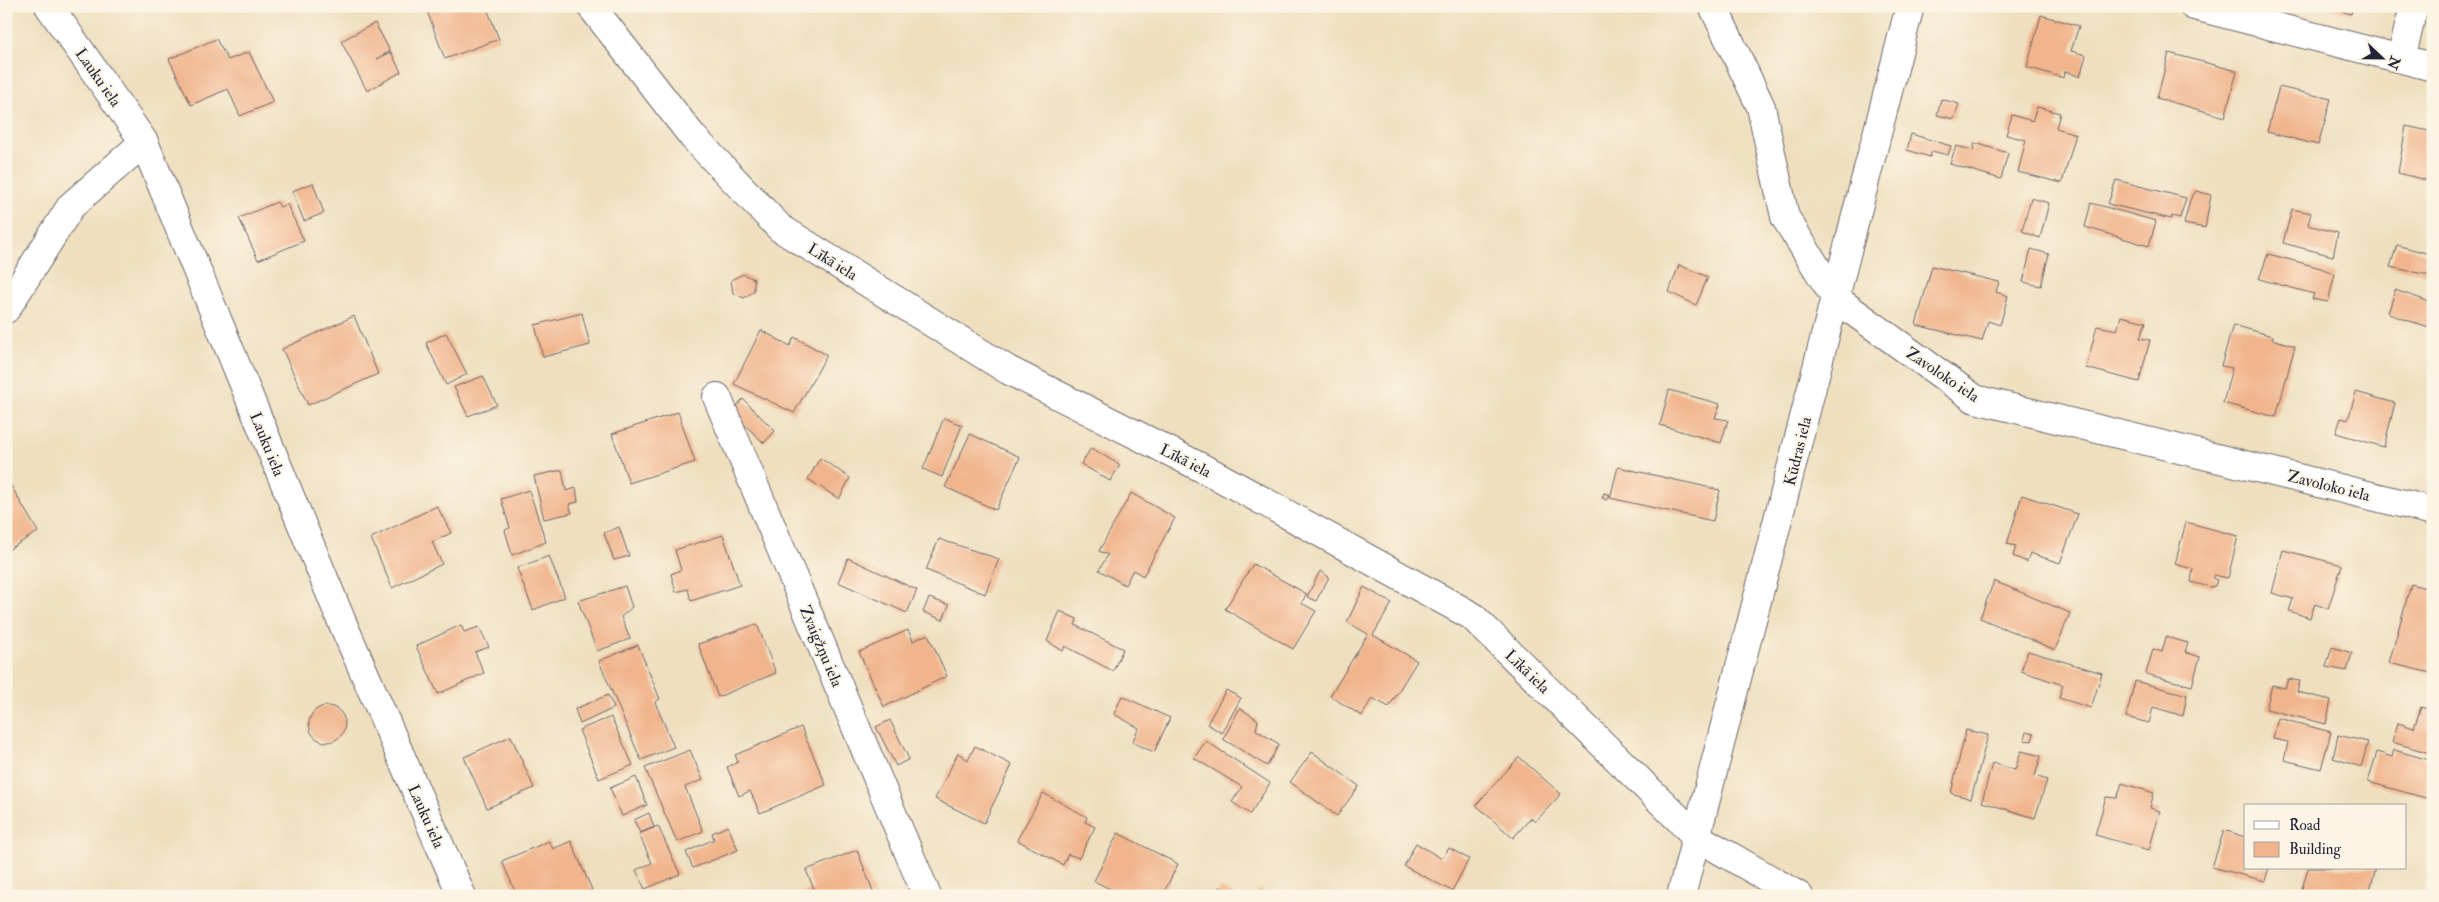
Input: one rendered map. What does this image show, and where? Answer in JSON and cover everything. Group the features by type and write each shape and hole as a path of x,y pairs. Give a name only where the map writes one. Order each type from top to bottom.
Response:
{"street":[{"name":"Lauku iela","path":"49,6 144,142 342,622 462,896"},
{"name":"Līkā iela","path":"591,6 693,137 780,228 1008,370 1214,474 1472,616 1697,837 1799,896"},
{"name":"Zavoloko iela","path":"1713,6 1761,107 1785,217 1836,299 1975,399 2433,511"},
{"name":"Kūdras iela","path":"1681,896 1910,6"},
{"path":"2194,6 2433,67"},
{"path":"2401,59 2414,6"},
{"path":"6,309 71,206 144,142"},
{"name":"Zvaigžņu iela","path":"716,397 927,896"}],"building":[{"path":"425,6 486,6 499,39 445,59"},
{"path":"2324,6 2353,6 2351,14"},
{"path":"2041,15 2079,26 2071,51 2086,55 2080,77 2065,71 2064,78 2027,67"},
{"path":"375,23 390,51 377,59 391,52 401,72 367,91 341,41"},
{"path":"216,39 228,60 249,52 273,102 240,116 228,89 191,105 169,59"},
{"path":"2169,53 2237,71 2225,117 2157,98"},
{"path":"2279,87 2331,99 2318,145 2267,132"},
{"path":"1941,99 1959,104 1954,119 1937,115"},
{"path":"2037,107 2060,113 2056,128 2076,134 2062,183 2018,172 2026,140 2006,135 2012,115 2032,121"},
{"path":"2406,126 2433,132 2433,182 2398,173"},
{"path":"1911,134 1951,146 1948,155 1932,151 1930,157 1907,150"},
{"path":"1975,143 2008,153 2001,179 1950,164 1956,146 1973,150"},
{"path":"2116,180 2186,198 2180,218 2172,216 2171,219 2108,204"},
{"path":"313,183 324,213 304,221 292,191"},
{"path":"2196,191 2211,195 2205,228 2184,224 2190,200"},
{"path":"2031,198 2049,203 2040,238 2022,231"},
{"path":"277,202 280,207 287,204 304,241 258,260 239,218"},
{"path":"2091,203 2156,221 2149,246 2085,227"},
{"path":"2292,209 2311,213 2308,225 2338,233 2333,256 2283,243"},
{"path":"2397,245 2433,255 2433,276 2390,267"},
{"path":"2031,249 2049,254 2041,286 2023,282"},
{"path":"2268,254 2321,268 2335,274 2328,302 2312,299 2314,294 2259,279"},
{"path":"1679,265 1708,277 1696,305 1669,292"},
{"path":"1932,266 1999,282 1996,292 2008,296 2000,325 1988,321 1982,341 1916,325"},
{"path":"743,274 754,279 754,291 744,298 733,293 731,280"},
{"path":"2395,290 2433,303 2432,328 2388,314"},
{"path":"582,313 590,345 543,357 535,325"},
{"path":"354,316 378,374 308,405 282,349"},
{"path":"2121,316 2146,322 2140,338 2150,340 2139,382 2086,368 2097,326 2117,330"},
{"path":"2233,325 2273,336 2272,339 2295,346 2276,417 2223,403 2232,368 2221,366"},
{"path":"761,330 790,346 794,337 827,355 794,413 734,384"},
{"path":"446,333 467,374 446,385 426,343"},
{"path":"483,376 497,405 468,416 454,387"},
{"path":"1669,390 1720,404 1715,418 1728,420 1721,443 1660,425"},
{"path":"2356,392 2395,403 2384,447 2336,433 2341,418 2348,420"},
{"path":"743,399 775,431 764,443 731,412"},
{"path":"678,412 695,462 629,483 612,434"},
{"path":"944,418 962,425 942,477 923,469"},
{"path":"970,434 1020,457 996,510 945,487"},
{"path":"1091,448 1120,465 1110,481 1081,464"},
{"path":"820,458 850,478 839,499 808,479"},
{"path":"1618,467 1720,490 1713,521 1610,498"},
{"path":"562,470 566,491 576,488 578,502 569,504 572,513 544,519 534,476"},
{"path":"10,484 38,532 6,551 6,486"},
{"path":"529,490 546,542 512,555 505,530 510,528 501,499"},
{"path":"1131,493 1175,518 1143,576 1133,570 1125,585 1099,570 1108,555 1099,551"},
{"path":"1604,493 1610,495 1607,500 1602,498"},
{"path":"2022,495 2078,514 2060,563 2030,553 2027,562 2013,556 2016,546 2007,544"},
{"path":"437,506 451,533 432,542 442,564 392,588 371,538"},
{"path":"2186,522 2238,536 2228,578 2214,575 2212,578 2217,580 2215,586 2210,587 2191,582 2193,569 2175,564"},
{"path":"619,527 629,556 614,560 604,533"},
{"path":"723,535 740,585 691,601 688,589 676,592 671,574 681,570 675,550"},
{"path":"939,539 999,559 985,594 926,570"},
{"path":"2283,550 2342,565 2328,609 2315,604 2310,618 2289,611 2293,599 2272,593"},
{"path":"549,556 565,597 533,610 517,568"},
{"path":"848,558 917,590 907,613 838,582"},
{"path":"1253,564 1307,594 1301,603 1316,611 1293,649 1225,609"},
{"path":"1320,571 1329,577 1316,601 1307,597"},
{"path":"1994,581 2070,613 2055,650 1980,618"},
{"path":"2411,584 2433,590 2433,666 2431,673 2389,663"},
{"path":"625,586 632,607 621,617 630,639 597,651 578,601"},
{"path":"1364,587 1392,603 1373,635 1417,661 1389,707 1372,698 1362,716 1330,696 1368,634 1347,622"},
{"path":"929,598 949,605 943,620 923,612"},
{"path":"1060,611 1077,619 1075,625 1123,649 1113,671 1065,646 1063,651 1047,641"},
{"path":"757,624 776,673 718,697 698,644"},
{"path":"461,625 464,632 479,627 489,647 475,652 484,673 438,694 416,646"},
{"path":"908,630 913,641 928,634 947,676 884,707 859,652"},
{"path":"2166,637 2188,643 2185,652 2200,657 2192,686 2146,674 2153,649 2162,652"},
{"path":"638,645 660,699 655,702 674,747 641,760 599,661"},
{"path":"2332,647 2352,653 2347,671 2326,667"},
{"path":"2028,651 2102,673 2091,708 2059,698 2063,685 2021,671"},
{"path":"2288,679 2300,681 2297,692 2331,700 2326,724 2266,709 2272,685 2285,688"},
{"path":"2135,681 2187,695 2183,716 2153,707 2149,723 2126,717"},
{"path":"1226,690 1241,698 1222,733 1207,724"},
{"path":"608,695 614,708 580,724 575,709"},
{"path":"1122,696 1170,718 1154,752 1132,742 1139,728 1114,714"},
{"path":"327,706 334,707 340,711 344,717 344,731 340,737 334,741 327,742 320,741 314,737 310,731 309,724 310,717 314,711 320,707"},
{"path":"2421,707 2433,711 2433,754 2392,742 2398,723 2414,728"},
{"path":"1240,708 1258,720 1256,730 1279,744 1267,766 1223,739"},
{"path":"611,717 633,765 599,779 579,730"},
{"path":"2278,718 2331,732 2321,769 2284,760 2288,742 2273,739"},
{"path":"890,720 909,759 896,766 876,727"},
{"path":"801,727 826,785 760,813 750,791 739,796 727,767 738,762 735,755"},
{"path":"1966,730 1988,735 1971,799 1951,793"},
{"path":"2026,732 2034,734 2032,741 2024,740"},
{"path":"2338,735 2368,742 2361,767 2333,758"},
{"path":"511,736 534,788 487,808 464,757"},
{"path":"1206,741 1270,783 1250,814 1232,802 1242,787 1194,758"},
{"path":"975,746 1012,765 984,823 935,799 958,753 968,760"},
{"path":"690,750 703,780 685,787 703,831 677,842 645,768"},
{"path":"2394,750 2433,761 2433,800 2368,782 2377,752 2392,757"},
{"path":"2021,751 2041,756 2035,776 2047,780 2035,818 1982,802 1992,763 2015,770"},
{"path":"1312,752 1359,786 1337,816 1290,782"},
{"path":"1519,757 1561,794 1535,822 1531,818 1513,838 1476,805"},
{"path":"636,777 647,805 622,816 610,788"},
{"path":"2122,783 2154,793 2150,808 2160,811 2149,850 2095,835 2106,797 2117,798"},
{"path":"1043,793 1087,817 1085,822 1095,827 1079,858 1068,854 1063,865 1017,840"},
{"path":"649,813 654,827 640,833 634,820"},
{"path":"658,826 680,874 645,889 636,870 652,863 639,834"},
{"path":"728,826 738,850 693,868 686,852 714,839 712,833"},
{"path":"2224,830 2244,837 2244,870 2268,870 2265,881 2212,867"},
{"path":"1118,833 1178,864 1162,896 1148,896 1144,893 1143,896 1124,896 1094,881"},
{"path":"549,841 553,849 571,841 592,890 578,896 517,896 502,861"},
{"path":"1416,843 1442,859 1449,848 1469,859 1452,891 1404,866"},
{"path":"857,850 875,896 804,896 803,893 814,889 806,870"},
{"path":"2307,870 2375,870 2369,894 2355,891 2353,896 2314,896 2301,892"},
{"path":"1220,887 1237,896 1216,896"},
{"path":"678,888 682,896 666,896 664,893"},
{"path":"1259,889 1270,896 1256,896"}]}
